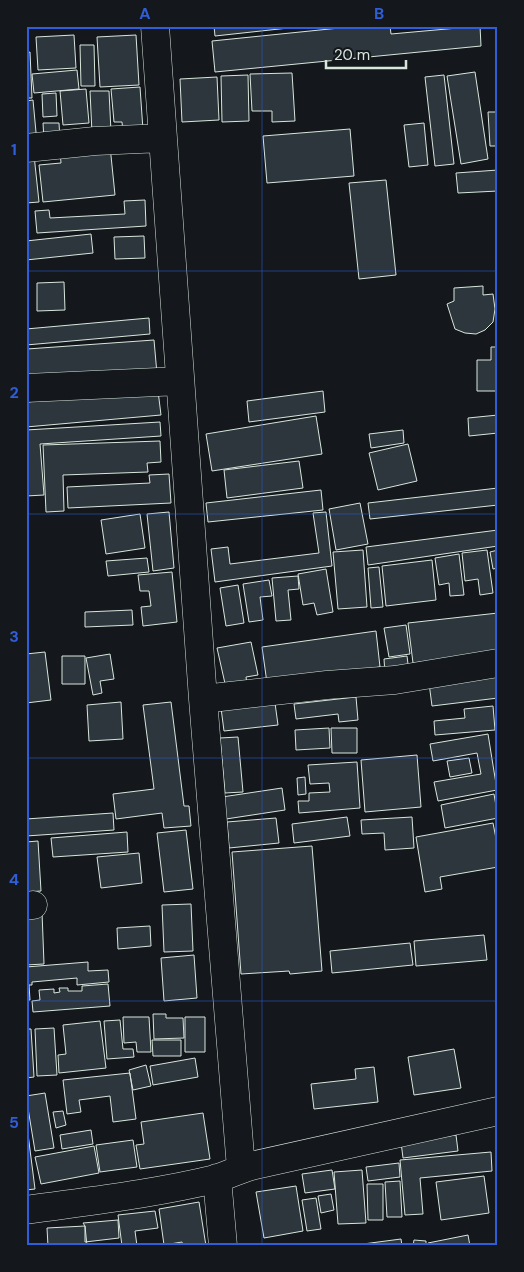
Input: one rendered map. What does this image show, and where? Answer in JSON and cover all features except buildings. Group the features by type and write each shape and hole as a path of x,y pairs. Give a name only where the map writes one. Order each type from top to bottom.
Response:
{"street":[{"path":"155,26 203,699 229,1173 223,1246"},
{"path":"26,148 94,141 163,138"},
{"path":"26,388 180,381"},
{"path":"203,699 327,685 394,680 498,664"},
{"path":"26,1210 163,1189 498,1111"}]}
